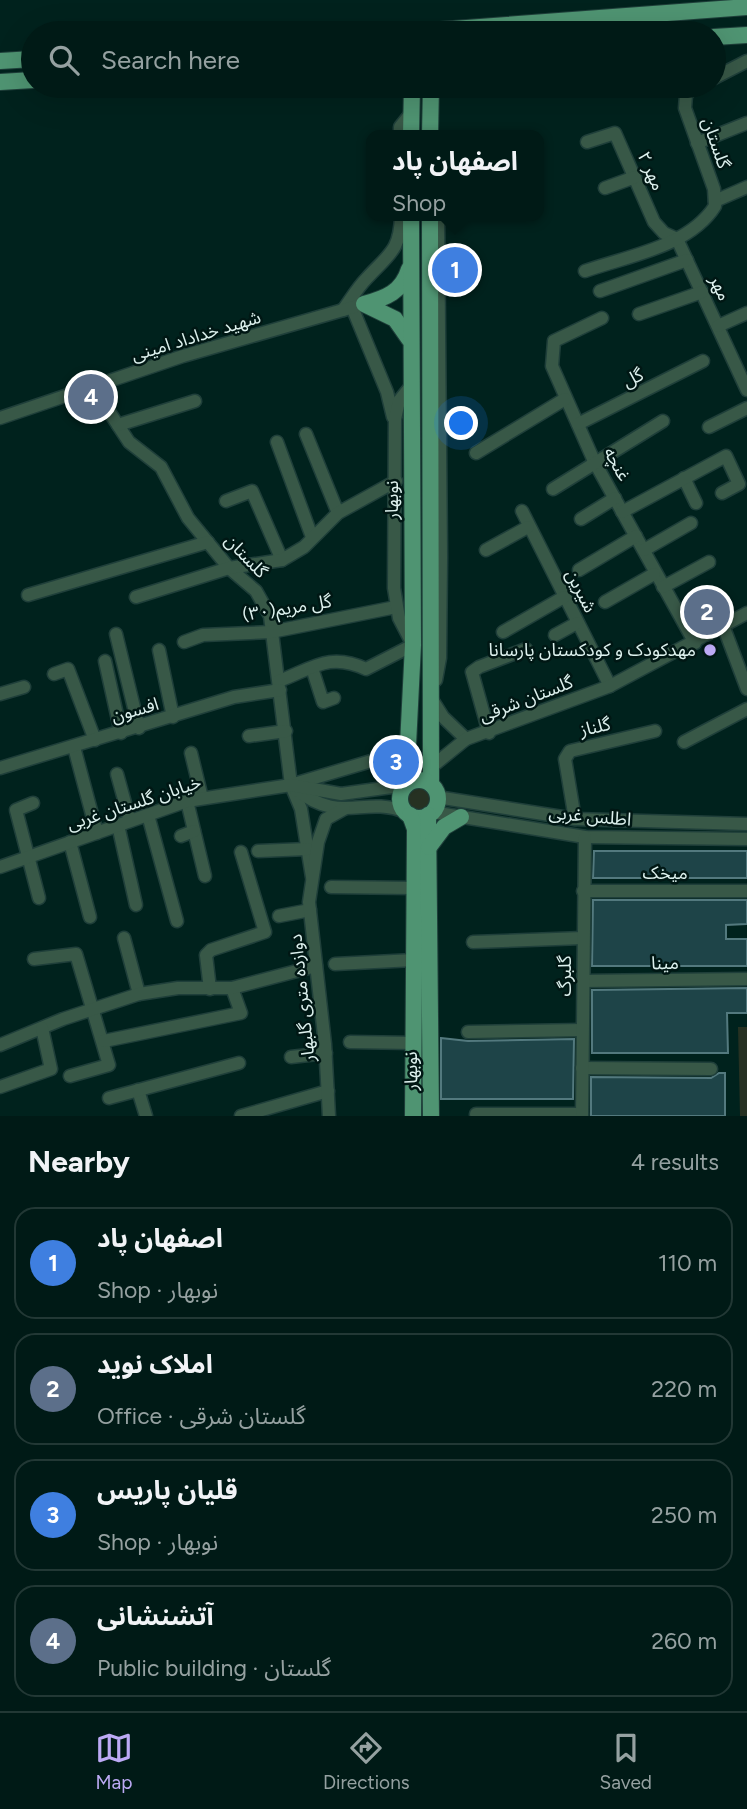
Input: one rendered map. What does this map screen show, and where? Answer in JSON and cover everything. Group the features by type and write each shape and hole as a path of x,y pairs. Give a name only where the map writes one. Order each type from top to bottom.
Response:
{"main road":[{"path":"573,21 747,7"},
{"path":"629,21 638,16"},
{"path":"726,36 747,35"},
{"path":"0,61 21,60"},
{"path":"0,82 21,81"},
{"path":"411,98 411,130"},
{"path":"430,130 432,98"},
{"name":"نوبهار","path":"411,221 413,645 409,756 406,785 400,798 415,829 413,1116"},
{"name":"نوبهار","path":"430,221 435,354 431,438 431,1116"},
{"path":"353,307 396,292 405,282 411,259"},
{"path":"353,307 387,313 401,324 411,343"},
{"path":"411,436 421,444 431,438"},
{"path":"406,785 421,780 432,795 408,814"},
{"path":"429,847 444,827 461,817"}],"street":[{"path":"726,72 747,61"},
{"name":"گلستان","path":"685,98 685,108 715,201"},
{"path":"400,130 412,112"},
{"path":"697,143 747,122"},
{"name":"مهر ۲","path":"587,142 615,133 654,222 664,233 677,239"},
{"path":"605,188 635,177"},
{"path":"585,271 677,239 710,214 715,201 747,187"},
{"path":"395,428 387,392 353,307 367,278 391,256 400,235 401,221"},
{"path":"434,265 438,221"},
{"name":"مهر","path":"677,239 747,390"},
{"path":"600,292 687,260"},
{"path":"639,314 702,292"},
{"name":"شهید خداداد امینی","path":"0,418 183,356 353,307"},
{"path":"718,326 747,313"},
{"name":"غنچه","path":"602,318 554,341 552,366 594,461 654,574 695,643"},
{"path":"431,699 440,658 435,354"},
{"path":"734,361 747,355"},
{"name":"گل","path":"578,424 703,361"},
{"path":"411,386 399,401 395,428 396,607 404,631 413,645"},
{"name":"گلستان","path":"93,387 129,442 161,467 188,518 229,568 256,592 270,616 286,732 290,785 301,809 312,877"},
{"path":"476,453 565,399"},
{"path":"118,425 195,401"},
{"path":"709,427 747,408"},
{"path":"553,489 594,461 663,421"},
{"path":"306,434 338,513"},
{"path":"276,442 312,537"},
{"path":"622,512 726,456 739,484 722,493"},
{"path":"684,478 696,503"},
{"path":"136,597 229,568 282,559 304,547 338,513 396,481"},
{"path":"226,501 252,491 282,559"},
{"path":"581,519 615,498"},
{"name":"شیرین","path":"522,511 610,686"},
{"path":"643,550 691,523"},
{"path":"486,550 528,527"},
{"path":"579,570 635,536"},
{"path":"28,595 208,542"},
{"path":"663,587 709,562"},
{"path":"605,602 654,574"},
{"path":"503,632 564,597"},
{"name":"گل مریم(۳۰)","path":"184,642 203,635 271,632 396,607"},
{"name":"گلستان شرقی","path":"432,795 466,739 489,733 610,686 724,628 747,613"},
{"path":"555,635 577,623"},
{"path":"724,628 747,689"},
{"path":"116,634 139,728"},
{"name":"افسون","path":"0,768 173,718 234,697 279,686 333,660 347,660 366,669 413,645"},
{"path":"489,733 472,672 526,649"},
{"path":"159,650 173,718"},
{"path":"105,661 121,733"},
{"path":"312,668 323,702 334,698"},
{"path":"54,674 68,670 95,740"},
{"path":"0,694 24,687"},
{"name":"گلستان شرقی","path":"431,699 443,717 466,739"},
{"path":"684,742 747,709"},
{"path":"249,736 286,732"},
{"name":"گلناز","path":"575,819 565,759 570,751 655,732"},
{"path":"74,747 97,833"},
{"path":"191,753 202,798"},
{"path":"290,785 378,759 409,756"},
{"path":"117,774 136,905"},
{"path":"290,785 309,800 329,809 394,807 408,814"},
{"name":"خیابان گلستان غربی","path":"0,867 187,801 290,785 341,794 406,785"},
{"name":"اطلس غربی","path":"432,795 461,817 585,837 747,839"},
{"name":"اطلس غربی","path":"432,795 575,819 747,824"},
{"path":"187,801 205,876"},
{"path":"33,803 16,810 39,898"},
{"path":"312,877 318,842 326,820 344,809"},
{"path":"148,815 177,921"},
{"path":"181,836 194,831"},
{"name":"گلبرگ","path":"582,1115 585,837"},
{"path":"70,842 90,917"},
{"path":"258,851 308,849"},
{"path":"210,989 206,955 211,950 265,932 241,852"},
{"name":"دوازده متری گلبهار","path":"312,877 310,910 326,1053 330,1116"},
{"path":"331,887 414,888"},
{"name":"میخک","path":"583,891 747,891"},
{"path":"279,916 310,910"},
{"path":"124,938 139,994"},
{"path":"473,942 583,938"},
{"path":"34,959 76,954 94,1008 109,1065 70,1076"},
{"path":"335,964 414,960"},
{"path":"0,1045 94,1008 139,994 178,988 232,988 316,966"},
{"name":"مینا","path":"583,981 747,979"},
{"path":"104,1041 241,1013 232,988"},
{"path":"0,1087 51,1069 42,1028"},
{"path":"468,1032 582,1030"},
{"path":"350,1042 414,1043"},
{"path":"291,1057 326,1053"},
{"path":"109,1098 239,1063"},
{"path":"582,1068 712,1069"},
{"path":"138,1090 146,1116"},
{"path":"241,1116 328,1091"},
{"path":"476,1114 582,1115"}],"green space":[{"path":"419,785 428,789 432,798 428,807 419,811 410,807 406,798 410,789"},
{"path":"738,1027 747,1027 747,1116 740,1116"}],"building":[{"path":"594,851 747,851 747,878 593,878"},
{"path":"593,900 747,900 747,924 726,925 726,939 747,939 747,966 592,966"},
{"path":"747,988 747,1013 727,1013 728,1053 592,1053 592,990"},
{"path":"441,1038 468,1041 574,1039 573,1099 441,1099"},
{"path":"725,1073 725,1116 591,1116 591,1077 711,1078"}],"place":[{"name":"اصفهان پاد","path":"455,270"},
{"name":"آتشنشانی","path":"91,397"},
{"name":"املاک نوید","path":"707,612"},
{"name":"مهدکودک و کودکستان پارسانا","path":"710,650"},
{"name":"قلیان پاریس","path":"396,762"}]}
